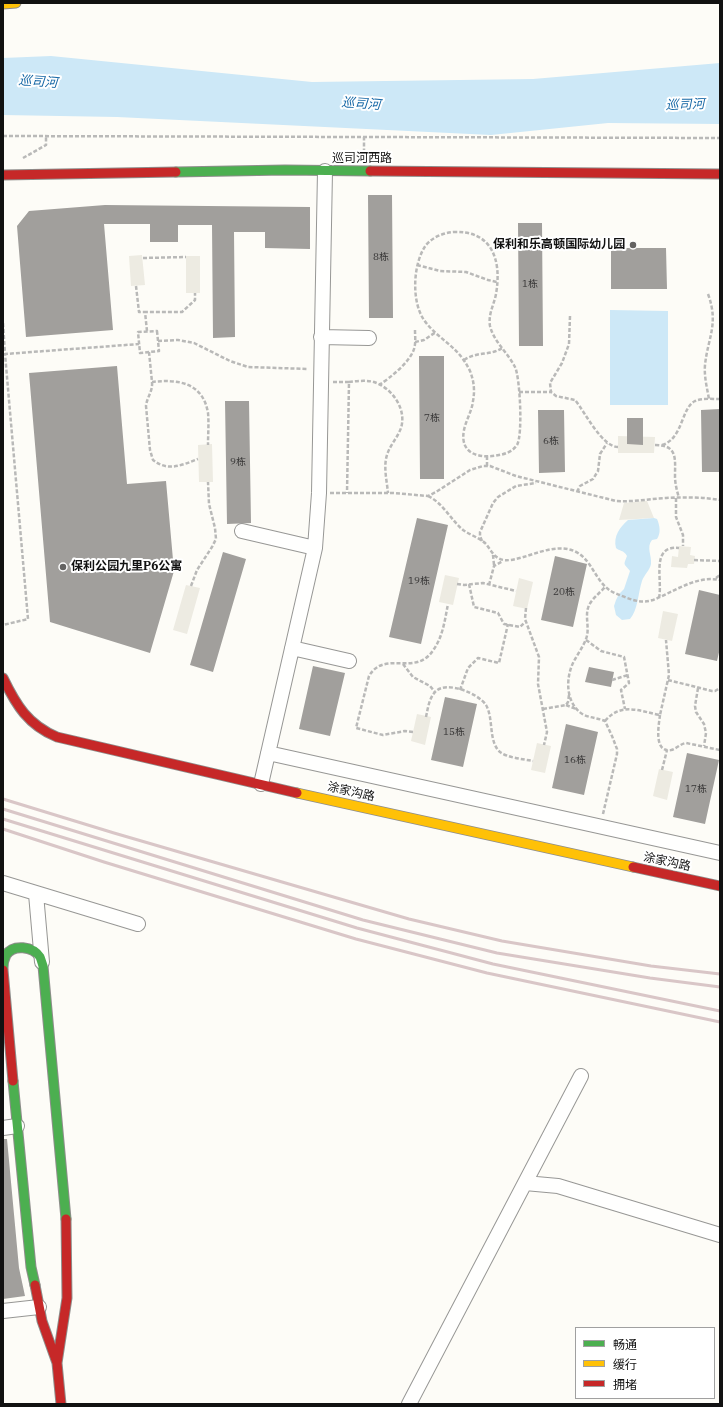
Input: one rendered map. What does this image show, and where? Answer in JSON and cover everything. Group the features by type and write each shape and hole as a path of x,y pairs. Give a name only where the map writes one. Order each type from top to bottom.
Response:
{"street":[{"path":"3,4 16,3"},
{"path":"261,784 315,548 319,493 325,171"},
{"name":"巡司河西路","path":"3,174 325,171 720,174"},
{"path":"321,337 369,338"},
{"path":"242,531 315,548"},
{"path":"292,648 350,661"},
{"name":"涂家沟路","path":"3,678 10,694 29,720 41,730 57,737 720,886"},
{"path":"268,753 720,852"},
{"path":"3,883 138,924"},
{"path":"36,894 67,1226 67,1298 57,1363 60,1404"},
{"path":"43,966 39,957 33,951 25,948 15,949 7,954 3,969 30,1260 42,1321 57,1363"},
{"path":"409,1404 581,1076"},
{"path":"3,1128 17,1126"},
{"path":"525,1183 558,1186 720,1235"},
{"path":"3,1310 39,1307"}],"path":[{"path":"3,136 720,138"},
{"path":"23,174 23,158 46,145 46,136"},
{"path":"448,232 473,234 482,239 492,250 497,264 497,282 496,294 490,313 490,321 493,334 517,370 519,384 520,430 518,444 514,449 507,453 482,457 467,449 464,442 464,429 473,403 474,391 472,377 464,360 456,349 425,322 419,309 415,281 417,265 426,245 433,238 448,232"},
{"path":"143,258 186,258"},
{"path":"417,265 440,271 466,272 497,282"},
{"path":"136,286 139,312 182,312 195,300 195,293"},
{"path":"708,294 713,317 712,335 705,366 709,399"},
{"path":"145,312 147,331"},
{"path":"570,316 569,344 562,363 550,383 552,392 556,396 575,400 601,437 612,446 618,447"},
{"path":"3,323 4,355 28,619 3,625"},
{"path":"157,330 159,351 140,353 138,332 147,331 157,330"},
{"path":"378,385 391,377 409,358 414,350 415,330"},
{"path":"415,342 424,340 436,332"},
{"path":"158,341 178,340 194,343 230,361 248,366 321,375 349,382 373,382 388,391 397,400 403,419 399,435 391,446 386,458 385,468 388,493"},
{"path":"4,355 139,344"},
{"path":"464,360 473,355 498,351 502,348"},
{"path":"149,352 152,389 146,406 150,450 153,460 164,466 173,467 198,459"},
{"path":"152,382 171,380 182,382 192,387 200,394 208,413 208,445"},
{"path":"347,493 349,382"},
{"path":"519,392 552,392"},
{"path":"662,445 672,441 692,403 700,400 720,399"},
{"path":"578,492 580,486 593,479 598,471 600,454 607,443"},
{"path":"655,445 668,447 675,458 677,498 676,516 683,535 683,546"},
{"path":"487,456 487,466"},
{"path":"428,496 470,470 487,466 497,468 516,476 606,499 631,502 677,498 704,498 720,500"},
{"path":"482,541 480,532 495,500 516,486 520,481 516,476"},
{"path":"191,586 198,570 216,539 209,504 208,482"},
{"path":"516,486 530,483 544,483"},
{"path":"319,493 388,493 428,496 437,502 460,527 482,541 499,559 507,560"},
{"path":"470,534 476,535 480,532"},
{"path":"659,598 659,567 661,556 670,548 679,548"},
{"path":"494,566 499,562 525,557 551,549 571,549 584,557 605,587 617,594 637,601 647,602 690,583 713,579 720,580"},
{"path":"489,585 494,566 492,553"},
{"path":"694,560 720,561"},
{"path":"713,579 720,575"},
{"path":"457,584 480,583 516,590"},
{"path":"469,584 474,607 498,613 504,624 520,627 525,622"},
{"path":"578,710 569,694 569,673 586,640 588,632 588,608 590,603 605,587"},
{"path":"413,732 402,731 383,734 356,728 371,672 385,663 412,664 423,660 434,650 442,633 448,604"},
{"path":"526,608 524,616 525,622 538,653 538,684 547,732 544,745"},
{"path":"460,690 468,668 478,658 499,663 508,624"},
{"path":"586,640 601,652 624,656 629,683 621,690 625,709"},
{"path":"666,640 668,680 660,715 658,731 659,741 663,748 667,750 686,743 720,750"},
{"path":"403,664 413,677 430,686 435,692"},
{"path":"612,680 628,675"},
{"path":"668,680 712,691 720,688"},
{"path":"426,717 431,698 435,692 443,688 451,687 477,696 485,705 489,713 494,740 500,752 507,756 533,761"},
{"path":"698,688 695,706 706,733 704,746"},
{"path":"565,705 568,702 569,694"},
{"path":"543,709 565,705 578,710 588,717 605,721"},
{"path":"605,721 612,713 625,709 660,715"},
{"path":"600,826 617,754 616,744 605,721"},
{"path":"662,770 667,750"}],"shaded area":[{"path":"142,255 145,285 131,286 129,256"},
{"path":"186,256 200,256 200,293 186,293"},
{"path":"618,436 655,437 654,453 618,453"},
{"path":"212,444 213,482 199,482 198,445"},
{"path":"647,501 654,518 619,520 624,503"},
{"path":"679,546 691,547 690,555 695,556 694,564 688,564 687,568 671,567 672,556 678,557"},
{"path":"445,575 459,578 453,605 439,602"},
{"path":"519,578 533,582 527,609 513,606"},
{"path":"186,585 200,588 187,634 173,630"},
{"path":"663,611 678,614 672,641 658,638"},
{"path":"417,714 431,717 425,745 411,741"},
{"path":"537,743 551,746 545,773 531,770"},
{"path":"659,769 673,772 667,800 653,796"}],"water":[{"name":"巡司河","path":"51,56 312,82 533,79 720,63 720,124 608,123 491,135 117,117 3,115 3,58"},
{"path":"610,310 668,311 668,405 610,405"},
{"path":"657,519 660,532 657,539 652,540 649,546 651,564 642,581 633,615 630,619 622,620 616,615 614,606 619,594 624,589 630,571 625,564 627,556 616,548 616,536 628,520"}],"building":[{"path":"368,195 392,195 393,318 369,318"},
{"path":"105,205 310,207 310,249 265,248 265,232 234,232 235,337 213,338 212,225 178,225 178,242 150,242 150,224 104,224 113,330 26,337 17,226 29,211"},
{"path":"518,223 542,223 543,346 519,346"},
{"path":"611,248 666,248 667,289 611,289"},
{"path":"419,356 444,356 444,479 420,479"},
{"path":"117,366 127,484 166,481 174,571 150,653 50,622 29,373"},
{"path":"225,401 249,401 251,523 227,524"},
{"path":"720,409 720,472 702,472 701,410"},
{"path":"538,410 564,410 565,472 539,473"},
{"path":"627,418 643,418 643,445 627,444"},
{"path":"417,518 448,525 421,644 389,637"},
{"path":"223,552 246,559 213,672 190,665"},
{"path":"555,556 587,564 573,627 541,620"},
{"path":"699,590 720,595 720,648 717,661 685,654"},
{"path":"313,666 345,673 330,736 299,729"},
{"path":"589,667 614,672 611,687 585,682"},
{"path":"445,697 477,704 463,767 431,760"},
{"path":"566,724 598,732 584,795 552,788"},
{"path":"687,753 719,760 705,824 673,817"},
{"path":"3,1139 7,1139 19,1268 25,1296 3,1299"}],"railway":[{"path":"3,799 409,919 502,941 651,966 720,974"},
{"path":"3,809 363,920 497,953 650,978 720,987"},
{"path":"3,819 357,928 493,964 720,1011"},
{"path":"3,829 104,862 356,939 487,973 720,1022"}],"traffic: fast":[{"path":"176,172 285,170 370,171"},
{"path":"3,968 6,955 9,951 18,948 33,950 40,957 43,966 66,1219"},
{"path":"13,1081 31,1267 35,1285"}],"traffic: slow":[{"path":"3,4 16,3"},
{"path":"297,793 633,867"}],"traffic: jam":[{"path":"370,171 720,174"},
{"path":"3,175 176,172"},
{"path":"3,678 13,697 24,713 38,727 57,737 297,793"},
{"path":"633,867 720,886"},
{"path":"3,970 13,1081"},
{"path":"35,1285 42,1321 57,1363 67,1298 66,1219"},
{"path":"57,1363 61,1404"}],"place":[{"name":"保利和乐高顿国际幼儿园","path":"633,245"},
{"name":"保利公园九里P6公寓","path":"63,567"}]}
